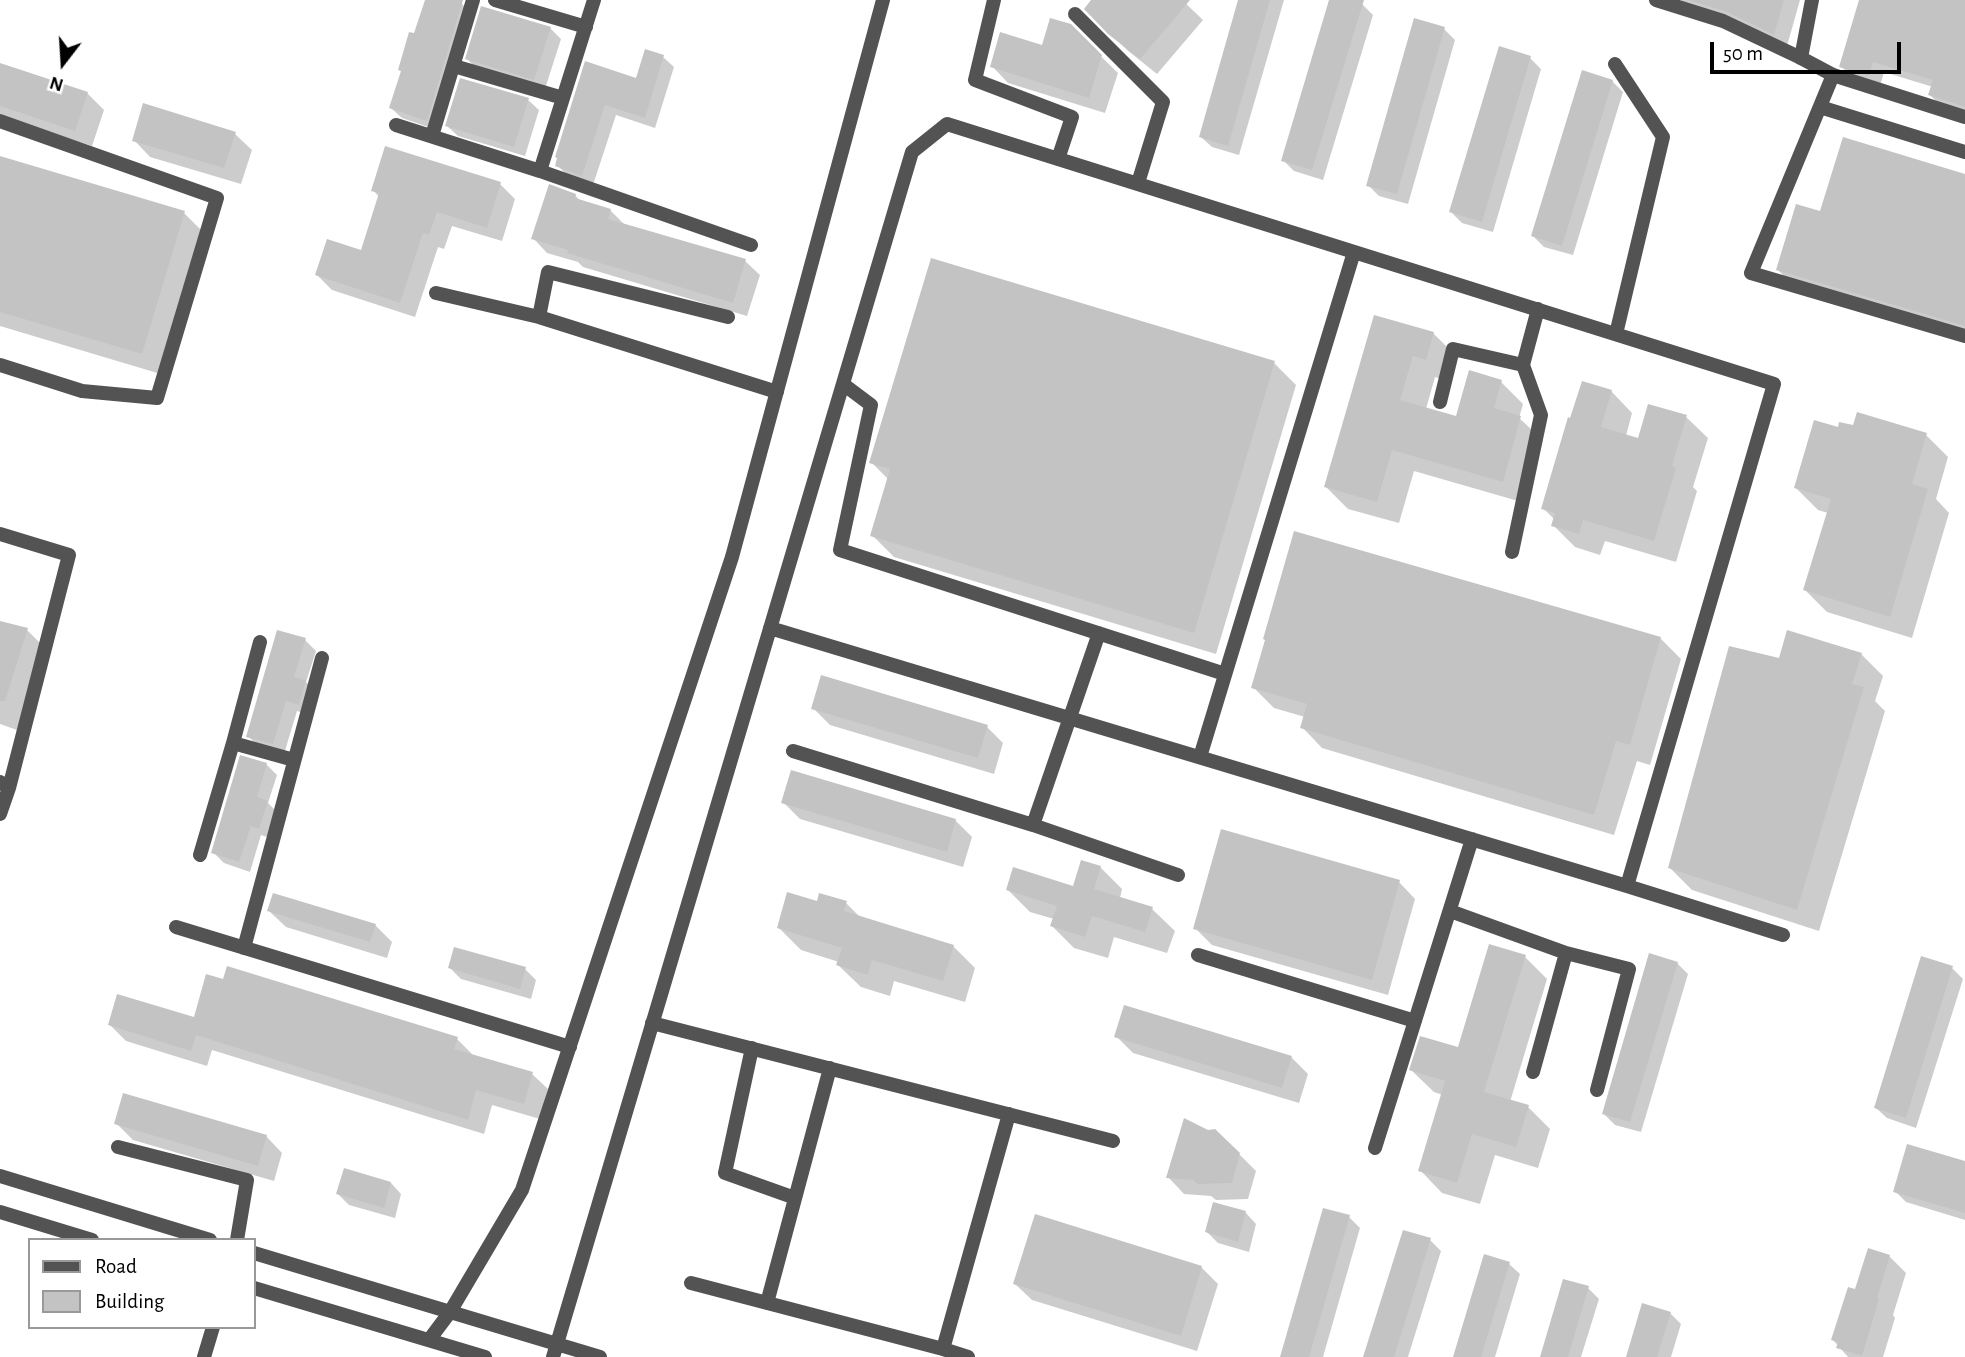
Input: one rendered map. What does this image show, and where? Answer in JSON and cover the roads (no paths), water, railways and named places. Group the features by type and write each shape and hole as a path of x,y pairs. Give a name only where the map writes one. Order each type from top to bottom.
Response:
{"street":[{"path":"432,136 473,0"},
{"path":"495,0 586,27"},
{"path":"540,171 594,0"},
{"path":"429,1340 450,1312 522,1190 732,557 883,0"},
{"path":"994,0 975,80 1072,117 1058,159"},
{"path":"1656,0 1723,21 1833,75 1965,117"},
{"path":"1801,58 1812,0"},
{"path":"1074,14 1163,102 1138,183"},
{"path":"1615,64 1663,136 1616,334"},
{"path":"454,66 563,97"},
{"path":"1833,75 1751,273 1965,336"},
{"path":"1820,107 1965,152"},
{"path":"0,121 217,198 157,398 82,391 0,365"},
{"path":"555,1350 912,152 947,124 1773,384 1627,886"},
{"path":"396,125 540,171 751,245"},
{"path":"1200,757 1354,252"},
{"path":"539,317 548,272 727,317"},
{"path":"436,293 539,317 777,392"},
{"path":"1513,552 1541,415 1523,365 1538,309"},
{"path":"1440,401 1454,349 1523,365"},
{"path":"843,384 871,405 840,550 1225,674"},
{"path":"0,534 68,555 4,785 0,814"},
{"path":"770,628 1783,935"},
{"path":"1033,825 1099,633"},
{"path":"200,855 260,642"},
{"path":"244,948 322,658"},
{"path":"233,743 295,760"},
{"path":"793,751 1033,825 1178,875"},
{"path":"1375,1148 1472,839"},
{"path":"1450,911 1566,953 1629,969 1597,1090"},
{"path":"176,927 570,1047"},
{"path":"1533,1072 1566,953"},
{"path":"1198,955 1415,1021"},
{"path":"652,1023 1113,1141"},
{"path":"752,1048 725,1173 795,1198"},
{"path":"767,1303 830,1068"},
{"path":"943,1349 1009,1114"},
{"path":"118,1147 247,1180 237,1238"},
{"path":"0,1176 203,1238"},
{"path":"0,1212 85,1238"},
{"path":"256,1254 450,1312 555,1350 600,1357"},
{"path":"691,1283 968,1357"},
{"path":"256,1289 485,1357"},
{"path":"204,1357 212,1329"}]}
